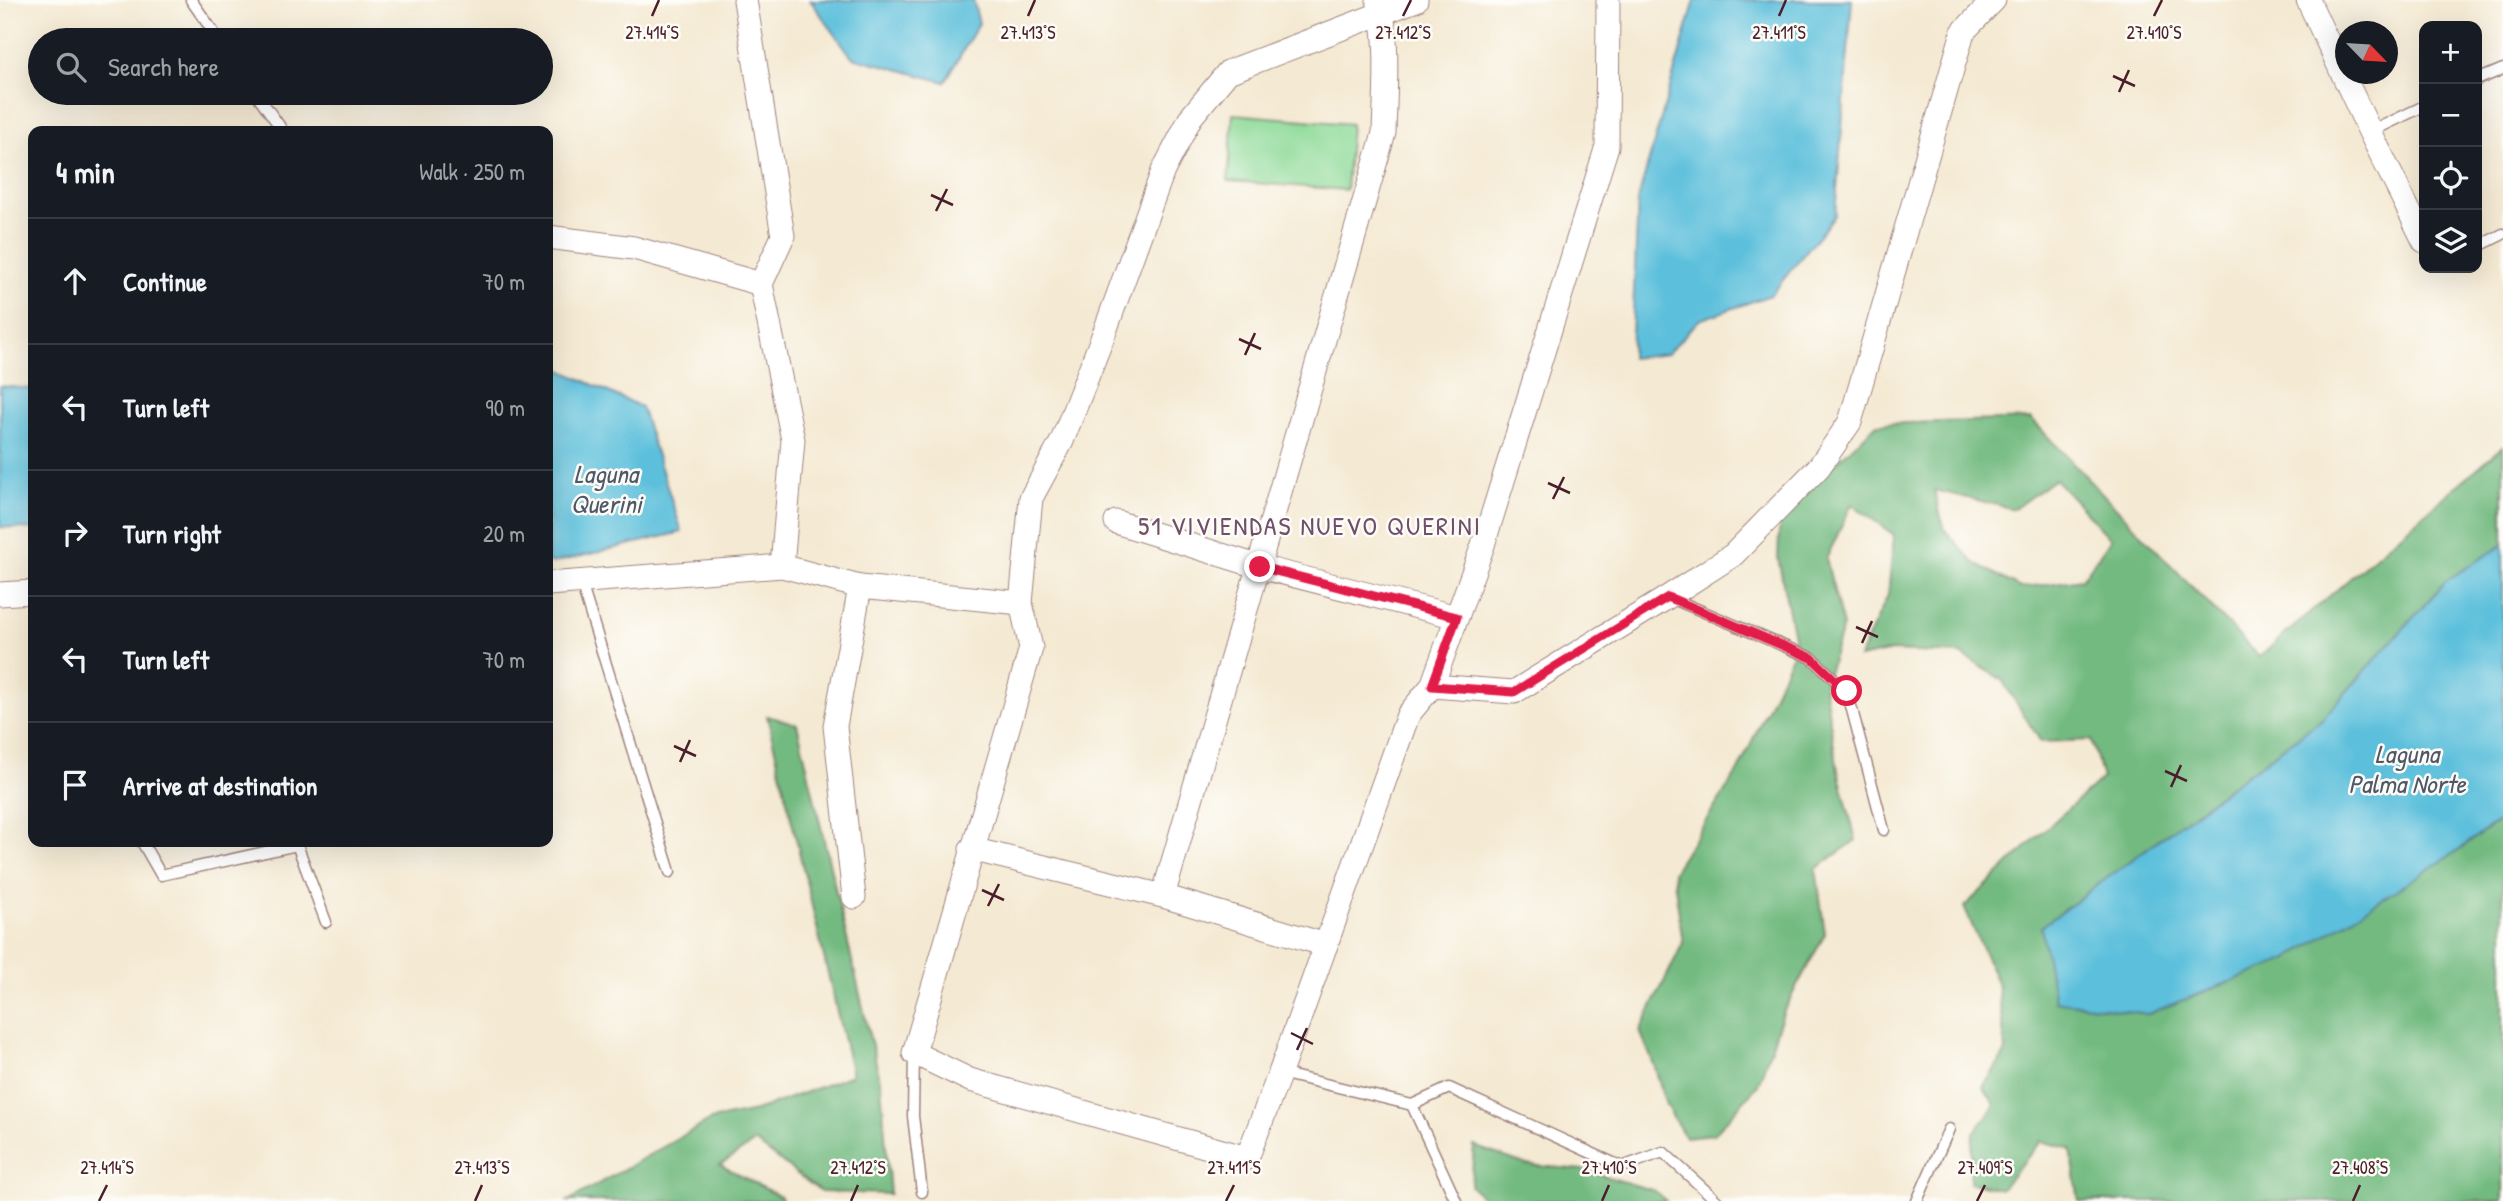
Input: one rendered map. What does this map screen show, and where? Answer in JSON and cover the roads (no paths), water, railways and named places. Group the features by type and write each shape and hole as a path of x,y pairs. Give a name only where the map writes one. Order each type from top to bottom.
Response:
{"street":[{"path":"745,0 783,236 761,285 793,440 782,566"},
{"path":"1416,0 1380,6 1228,72 1191,117 1163,171 1062,441 1031,498 1021,603 1031,648 914,1053 970,1080 1247,1158 1408,715 1432,686 1483,545 1607,146 1608,0"},
{"path":"1432,686 1514,692 1733,555 1819,467 1850,422 1963,32 1994,0"},
{"path":"2308,0 2419,231"},
{"path":"1163,896 1384,133 1386,81 1380,6"},
{"path":"553,238 634,248 761,285"},
{"path":"1116,522 1260,567 1457,617"},
{"path":"553,584 782,566 860,587 1021,603"},
{"path":"854,897 835,726 860,587"},
{"path":"0,594 28,592"},
{"path":"971,849 1163,896 1326,944"}],"lane":[{"path":"191,0 211,28"},
{"path":"2482,78 2503,69"},
{"path":"265,105 279,126"},
{"path":"2370,132 2419,108"},
{"path":"2482,244 2503,234"},
{"path":"581,583 670,872"},
{"path":"1668,597 1812,658 1847,691 1884,830"},
{"path":"145,847 161,876 281,847"},
{"path":"298,847 326,922"},
{"path":"914,1053 913,1116 922,1192"},
{"path":"1280,1073 1412,1105 1448,1088 1622,1167 1663,1152 1717,1201"},
{"path":"1412,1105 1456,1201"},
{"path":"1917,1201 1950,1129"}],"water":[{"path":"810,0 973,0 979,23 945,82 852,57"},
{"path":"1695,0 1852,0 1835,215 1771,295 1699,320 1667,354 1631,358 1638,199"},
{"name":"Laguna Querini","path":"553,366 641,407 682,532 553,563"},
{"path":"0,386 28,389 28,529 0,527"},
{"name":"Laguna Palma Norte","path":"2503,545 2503,818 2448,857 2286,960 2148,1014 2055,1001 2041,927 2322,719 2447,580"}],"district":[{"name":"51 VIVIENDAS NUEVO QUERINI","path":"1310,526"}]}
